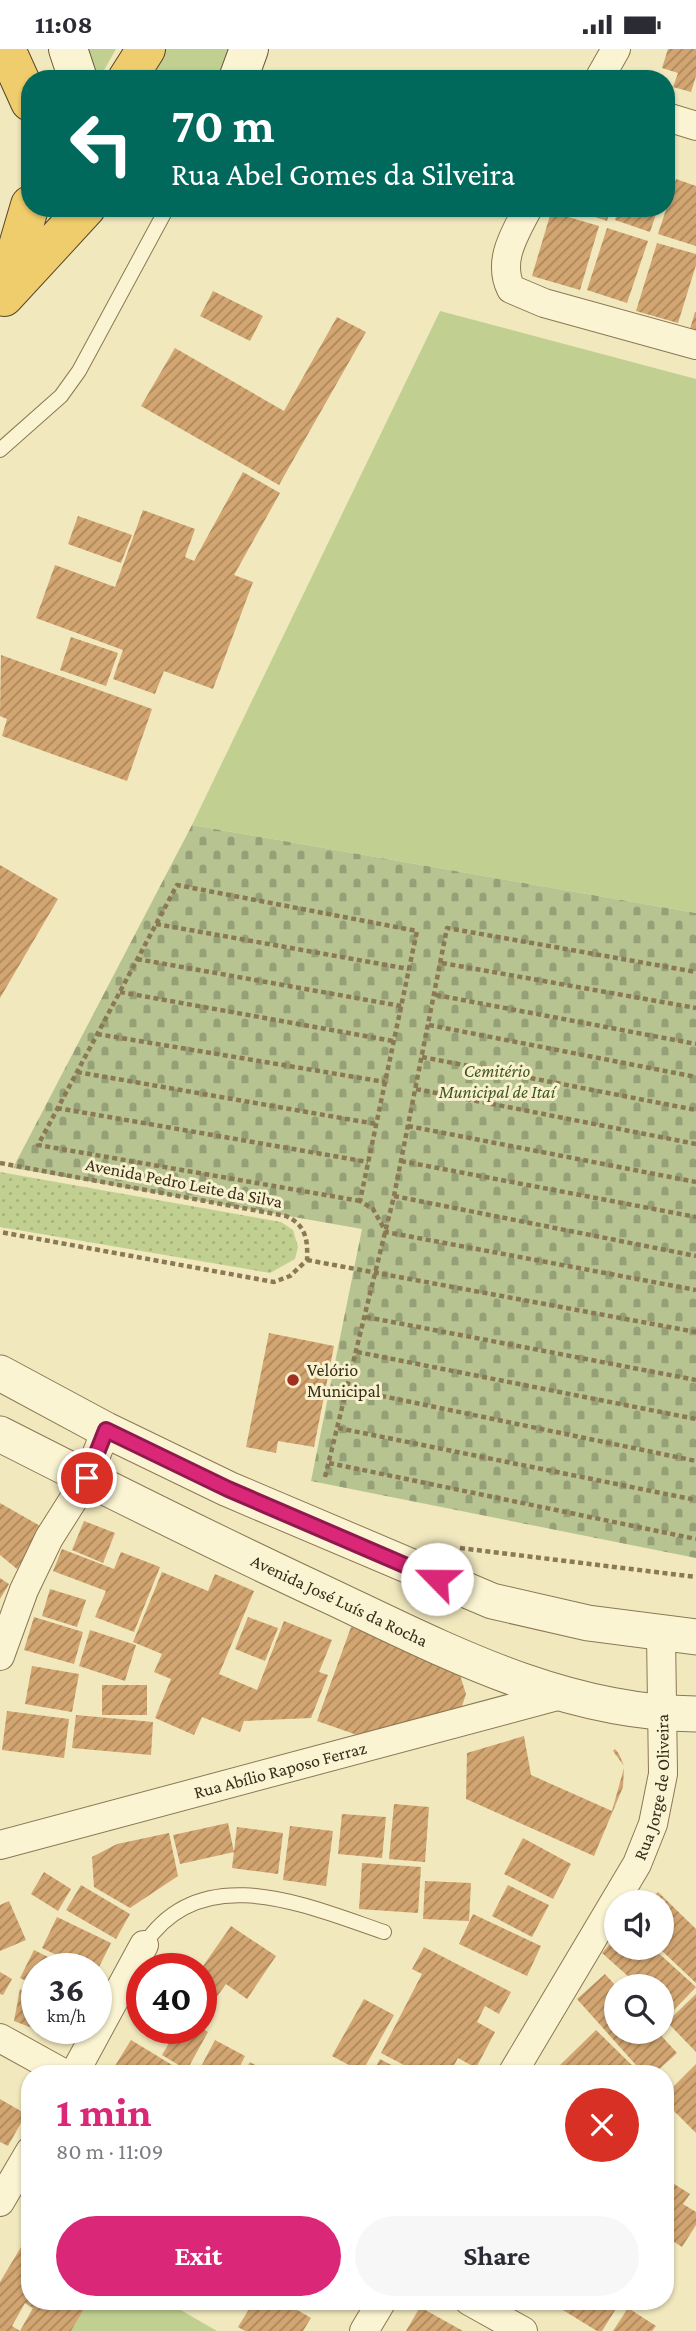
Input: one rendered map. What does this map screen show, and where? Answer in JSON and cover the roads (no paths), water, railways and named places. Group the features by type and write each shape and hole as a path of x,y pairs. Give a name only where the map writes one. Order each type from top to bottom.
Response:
{"highway":[{"path":"6,49 21,82"},
{"path":"133,70 146,49"},
{"path":"2,300 26,217"},
{"path":"2,300 46,217"},
{"path":"2,300 78,217"}],"street":[{"path":"604,70 616,49"},
{"path":"675,119 696,126"},
{"path":"523,217 510,242 505,262 505,277 511,289 544,303 696,345"},
{"path":"0,1373 106,1430 228,1489 492,1601 589,1623 696,1637"},
{"path":"0,1656 24,1590 48,1538 87,1478 106,1430"},
{"name":"Avenida José Luís da Rocha","path":"0,1434 474,1664 561,1695 661,1714 696,1714"},
{"name":"Rua Jorge de Oliveira","path":"517,2065 637,1864 660,1800 663,1774 661,1634"},
{"name":"Rua Abílio Raposo Ferraz","path":"0,1845 561,1695"},
{"path":"79,2065 144,1945"},
{"path":"0,2038 49,2065"},
{"path":"0,2202 21,2166"},
{"path":"364,2331 377,2310"},
{"path":"485,2310 523,2331"}],"lane":[{"path":"0,450 61,396 79,371 162,217"},
{"path":"144,1945 168,1917 185,1908 203,1900 242,1894 303,1905 384,1932"}],"place":[{"name":"Velório Municipal","path":"293,1380"}],"park label":[{"name":"Cemitério Municipal de Itaí","path":"497,1082"}]}
